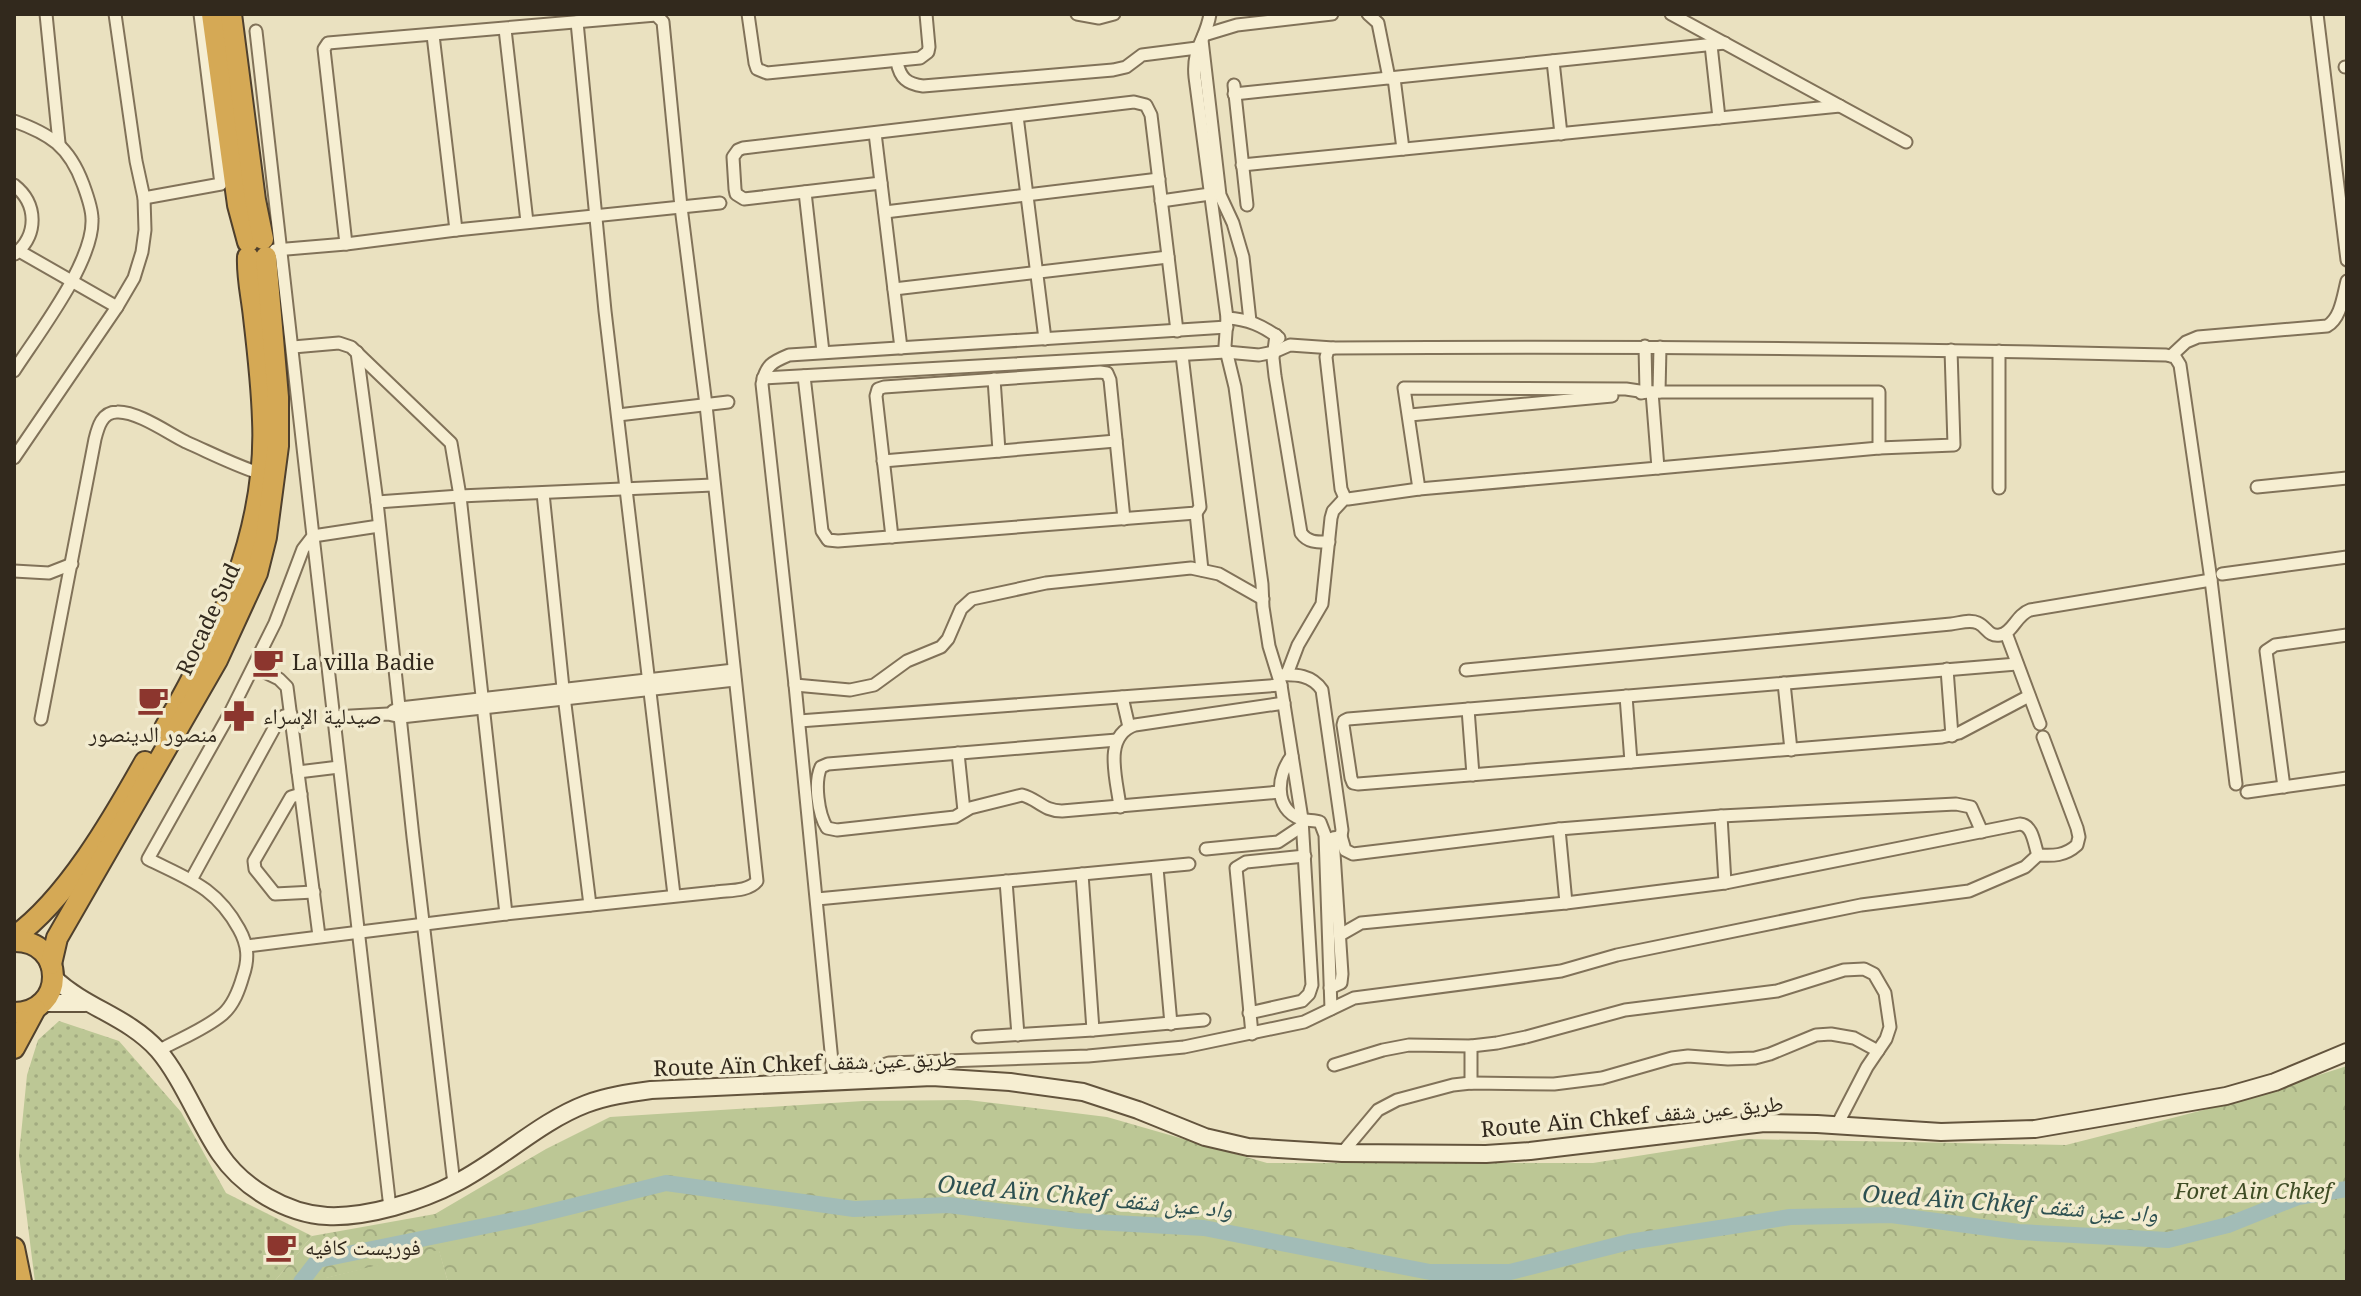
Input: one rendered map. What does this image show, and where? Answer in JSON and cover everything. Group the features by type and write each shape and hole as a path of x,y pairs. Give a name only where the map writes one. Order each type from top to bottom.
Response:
{"highway":[{"name":"Rocade Sud","path":"14,939 39,917 81,865 169,720 219,623 244,563 262,474 264,446 262,249 238,205 212,14"},
{"name":"Rocade Sud","path":"39,1006 50,992 57,938 206,682 257,573 266,537 278,446 278,397 231,14"},
{"path":"14,939 38,947 52,971"},
{"path":"14,1013 39,1006"},
{"path":"14,1048 39,1006"},
{"path":"14,1248 21,1282"}],"street":[{"path":"46,14 59,143"},
{"path":"14,458 117,307 134,278 142,252 144,198 115,14"},
{"path":"144,198 221,184 200,14"},
{"path":"748,14 755,63 761,72 920,58 928,52 930,41 926,14"},
{"path":"1077,14 1099,18 1114,14"},
{"path":"1210,14 1194,66 1227,323 1226,352 1235,387 1269,646 1282,678 1302,822 1311,990 1302,1001 1249,1013"},
{"path":"897,62 898,70 906,81 923,86 1113,70 1126,67 1142,55 1201,41 1237,25 1332,14"},
{"path":"1368,14 1378,23 1403,149"},
{"path":"1671,14 1906,142"},
{"path":"2317,14 2347,260"},
{"path":"247,946 423,923 748,888 757,881 661,18 656,15 328,43 324,49 346,244"},
{"path":"577,22 618,415 674,895"},
{"path":"505,29 527,222"},
{"path":"256,31 262,249 293,347 344,823 390,1208"},
{"path":"433,35 456,230"},
{"path":"1201,41 1220,195 1233,223 1243,257 1250,321"},
{"path":"1247,205 1234,89 1391,78 1725,43"},
{"path":"1711,45 1719,118"},
{"path":"1553,61 1561,134"},
{"path":"881,183 740,198 735,189 733,157 743,148 1134,102 1146,105 1151,115 1177,331"},
{"path":"1242,165 1840,106"},
{"path":"1017,116 1045,339"},
{"path":"14,121 34,128 59,143 78,170 92,220 89,243 72,280 14,371"},
{"path":"875,133 901,348"},
{"path":"885,212 1159,179"},
{"path":"14,185 26,198 32,216 30,235 17,253 117,307"},
{"path":"805,192 823,352"},
{"path":"1161,201 1210,194"},
{"path":"262,249 346,244 720,203"},
{"path":"894,289 1168,257"},
{"path":"2171,356 2186,342 2198,337 2327,326 2335,322 2347,281"},
{"path":"834,1082 762,384 764,371 789,355 1177,331 1250,321 1290,345"},
{"path":"1276,335 1275,376 1301,533 1305,539 1314,542 1329,542"},
{"path":"293,347 344,344 357,352 451,443 460,496 506,914"},
{"path":"763,378 1226,352 1250,355 1274,352 1290,345 1333,348 1645,346 2171,356 2180,365 2242,788 2284,787 2347,778"},
{"path":"1645,346 1658,468"},
{"path":"1652,392 1660,347"},
{"path":"1333,348 1328,350 1326,357 1341,489 1345,498"},
{"path":"1282,678 1322,604 1333,511 1345,498 1879,448 1954,445 1951,350"},
{"path":"1999,351 1999,488"},
{"path":"357,352 377,502 454,1184"},
{"path":"1182,355 1200,507 1196,513 1202,570"},
{"path":"892,537 876,396 878,389 994,379 1107,373 1124,519"},
{"path":"804,376 824,536 833,541 1196,513"},
{"path":"994,379 999,451"},
{"path":"1419,489 1404,388 1626,389 1652,392"},
{"path":"1410,415 1652,392 1879,392 1879,448"},
{"path":"618,415 728,402"},
{"path":"41,719 99,425 109,414 132,414 186,442 262,474"},
{"path":"883,461 1116,441"},
{"path":"2257,487 2347,478"},
{"path":"377,502 713,485"},
{"path":"543,493 563,693 590,905"},
{"path":"158,1051 204,1027 224,1012 237,994 246,968 247,946 230,913 218,898 191,880 148,859 254,667 275,623 297,560 308,541 313,536 379,526"},
{"path":"2222,574 2347,557"},
{"path":"14,571 49,573 72,564"},
{"path":"795,685 850,690 874,685 907,661 941,647 966,603 978,597 1046,583 1172,569 1202,570 1219,574 1263,599"},
{"path":"1466,670 1969,621 1977,622 1989,634 1995,635 2006,633 2021,614 2030,610 2211,580"},
{"path":"2006,633 2040,724"},
{"path":"2284,787 2266,651 2275,645 2347,635"},
{"path":"2017,664 1345,719 1343,725 1351,778 1356,784 1952,736 2029,696"},
{"path":"254,667 279,679 287,687 319,936"},
{"path":"1947,669 1952,736"},
{"path":"333,717 388,714 734,675"},
{"path":"799,721 1122,697 1282,678 1313,680 1322,690 1332,756 1331,1009"},
{"path":"1784,683 1791,750"},
{"path":"1626,696 1631,762"},
{"path":"1122,697 1129,727"},
{"path":"1120,807 1114,752 1117,740 1129,727 1284,703"},
{"path":"1468,709 1473,775"},
{"path":"191,880 277,723 291,714"},
{"path":"2038,855 2052,857 2067,852 2077,845 2079,837 2043,737"},
{"path":"1117,740 828,764 818,772 824,824 830,830 955,817 964,811 1022,795 1054,811 1280,792"},
{"path":"958,753 964,811"},
{"path":"1332,756 1347,754"},
{"path":"1292,756 1281,774 1280,792 1285,805 1302,822"},
{"path":"298,772 339,767"},
{"path":"301,794 291,797 254,861 255,869 275,894 314,892"},
{"path":"806,798 819,796"},
{"path":"1206,849 1278,842 1302,822 1320,822 1345,850 1353,854 1559,829 1721,816 1956,804 1971,807 1982,832"},
{"path":"1721,816 1725,883"},
{"path":"1340,935 1361,923 1566,903 1725,883 2024,824 2029,827 2038,855"},
{"path":"1559,829 1566,903"},
{"path":"1330,988 1342,980 1333,837"},
{"path":"879,1080 881,1066 889,1063 1088,1056 1184,1047 1252,1034 1310,1021 1347,1000 1382,993 1561,971 1617,955 1861,905 1969,891 2025,867 2038,855"},
{"path":"1252,1034 1236,868 1246,862 1305,856"},
{"path":"817,899 1189,864"},
{"path":"1157,868 1171,1024"},
{"path":"1082,874 1093,1030"},
{"path":"1006,881 1018,1035"},
{"path":"1338,912 1361,923"},
{"path":"1334,1065 1409,1045 1471,1046 1526,1037 1625,1010 1777,991 1854,968 1864,969 1874,974 1885,993 1890,1027 1837,1125"},
{"name":"Route Aïn Chkef طريق عين شقف","path":"52,971 85,1003 130,1025 158,1051 222,1157 243,1181 262,1194 308,1213 327,1216 390,1208 454,1184 552,1121 583,1105 611,1096 651,1090 932,1077 1065,1088 1113,1101 1205,1137 1272,1149 1342,1153 1509,1153 1740,1125 1784,1123 1941,1132 2035,1129 2226,1096 2275,1082 2347,1052"},
{"name":"Route Aïn Chkef طريق عين شقف","path":"39,1006 85,1003"},
{"path":"978,1037 1204,1020"},
{"path":"1342,1153 1378,1110 1424,1091 1471,1083 1554,1084 1602,1078 1688,1056 1755,1058 1816,1035 1854,1038 1878,1051"},
{"path":"1471,1046 1471,1083"}],"green space":[{"path":"59,1021 119,1041 181,1112 226,1193 312,1236 274,1282 35,1282 19,1155 27,1075 38,1040"},
{"name":"Foret Ain Chkef","path":"2347,1066 2347,1282 448,1282 439,1251 326,1278 323,1282 274,1282 312,1236 435,1214 546,1149 610,1117 863,1101 968,1100 1107,1117 1267,1163 1593,1163 1745,1139 2066,1145 2231,1103"},
{"path":"439,1250 448,1282 323,1282 325,1278"}],"waterway":[{"name":"Oued Aïn Chkef واد عين شقف","path":"301,1282 318,1260 529,1217 666,1183 854,1209 948,1205 1078,1221 1204,1228 1430,1272 1510,1272 1629,1242 1790,1217 1891,1215 2019,1232 2168,1240 2228,1225 2298,1197 2347,1189"}],"place":[{"name":"La villa Badie","path":"268,662"},
{"name":"منصور الدينصور","path":"153,700"},
{"name":"صيدلية الإسراء","path":"239,716"},
{"name":"فوريست كافيه","path":"281,1247"}]}
